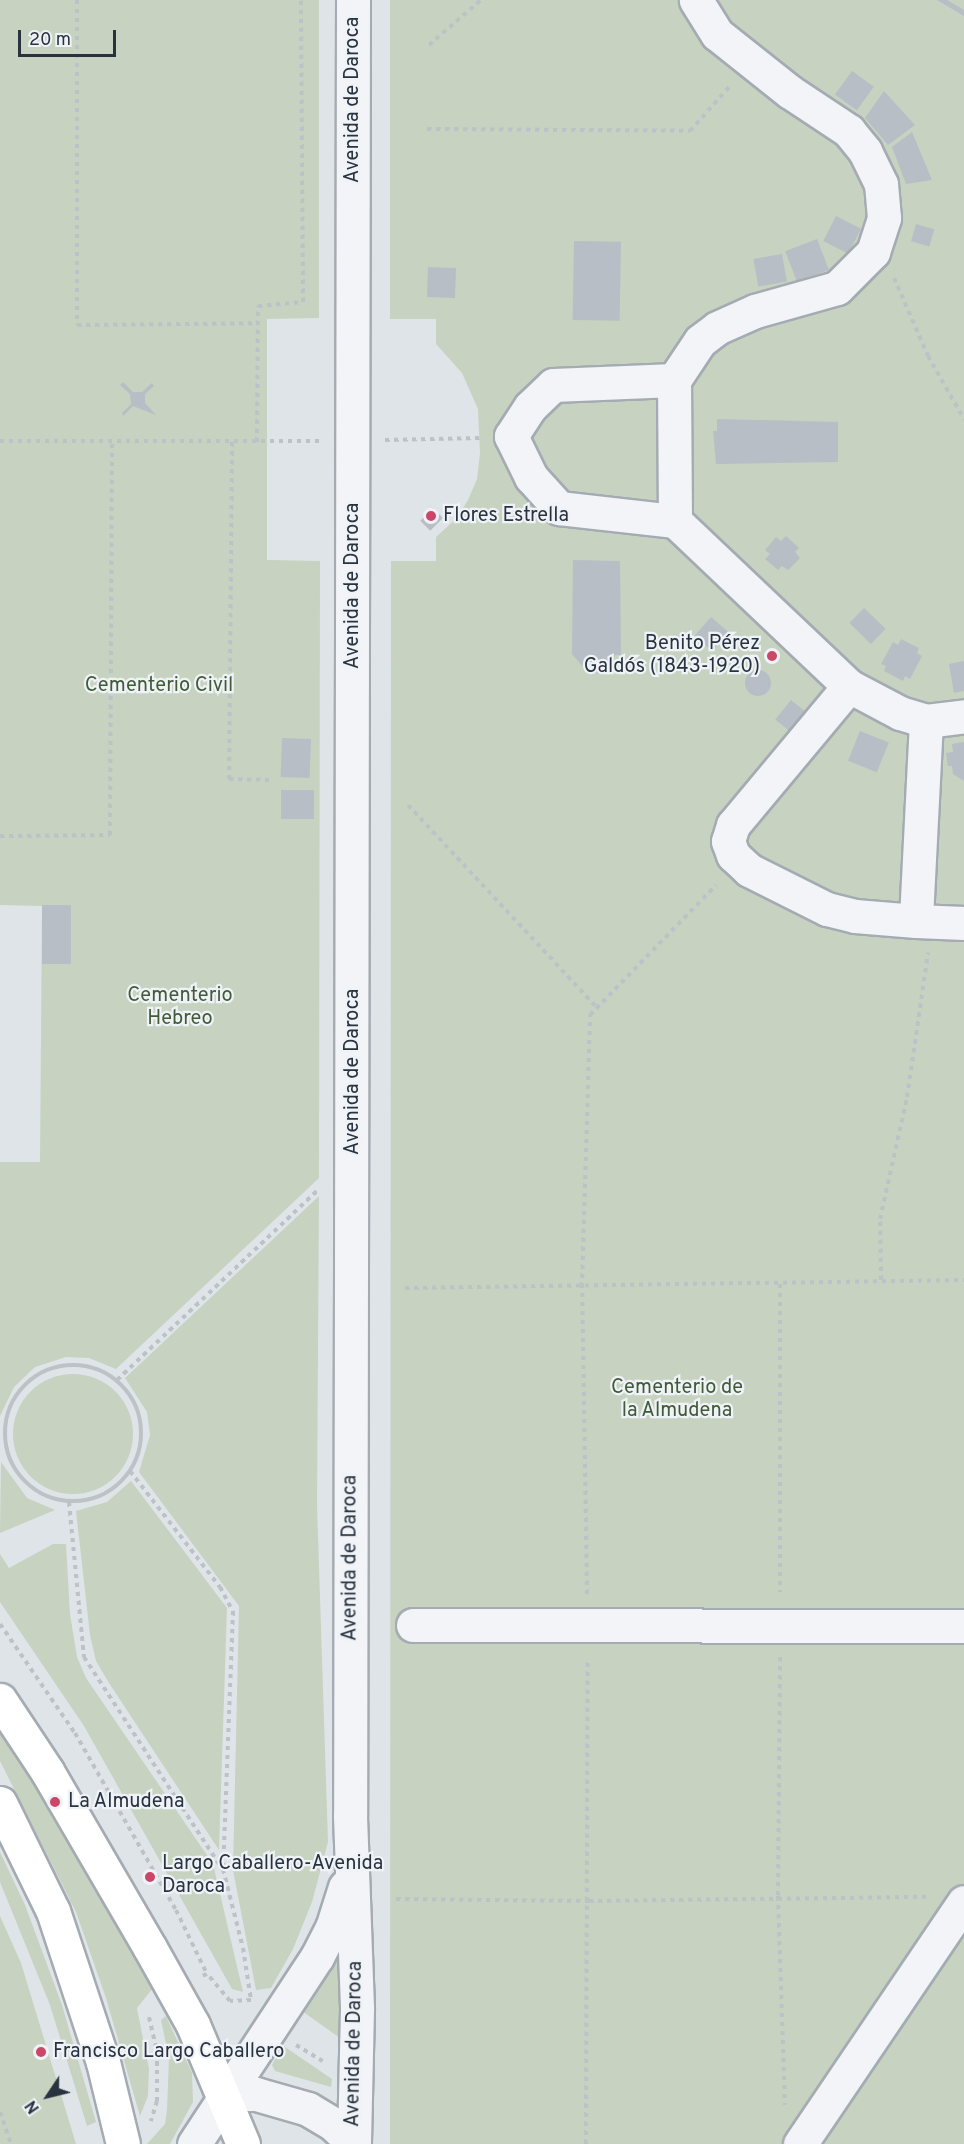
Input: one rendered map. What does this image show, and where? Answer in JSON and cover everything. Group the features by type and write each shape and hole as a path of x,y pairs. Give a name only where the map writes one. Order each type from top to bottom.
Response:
{"main road":[{"path":"0,1700 121,1895 225,2094 243,2144"},
{"path":"0,1803 53,1911 103,2062 133,2135"}],"street":[{"name":"Avenida de Daroca","path":"353,0 350,1816 357,2009 354,2144"},
{"path":"675,521 674,380 700,341 717,328 754,311 837,288 873,252 884,218 881,184 865,151 849,131 752,63 717,34 696,0"},
{"path":"674,380 553,385 530,407 511,436 531,477 559,508 675,521 849,686 900,713 926,721 964,716"},
{"path":"849,686 733,825 728,840 740,861 750,870 827,909 855,916 938,922 926,721"},
{"path":"413,1625 964,1626"},
{"path":"194,2144 332,1928 345,1887 350,1816"},
{"path":"793,2130 959,1908"},
{"path":"225,2094 256,2094 308,2109 333,2124 354,2144"}],"path":[{"path":"77,0 77,325 258,323"},
{"path":"257,442 258,306 303,303 301,0"},
{"path":"429,45 482,0"},
{"path":"427,129 690,131 752,63"},
{"path":"873,252 898,284 928,356 964,419"},
{"path":"0,441 257,442 511,436"},
{"path":"0,836 110,836 112,442"},
{"path":"232,442 229,779 269,780"},
{"path":"408,806 597,1008"},
{"path":"586,2144 589,1901 582,1287 590,1015 740,861"},
{"path":"881,1280 880,1219 907,1097 938,922"},
{"path":"117,1380 319,1189"},
{"path":"405,1287 582,1287 964,1280"},
{"path":"780,1284 778,1896 793,2130"},
{"path":"79,1365 117,1380 130,1395 141,1433 139,1453 130,1471 104,1495 69,1502 46,1497 27,1484 12,1466 2,1445 11,1403 39,1373 58,1366 79,1365"},
{"path":"0,1624 75,1733 176,1910 207,1974 230,2001 251,2000 243,1948 223,1869 233,1611 220,1587 130,1471"},
{"path":"69,1502 84,1657 223,1869"},
{"path":"396,1899 589,1901 778,1896 935,1897 959,1908"},
{"path":"133,2135 150,2124 157,2101 157,2052 148,2013 175,1995 190,1981 207,1974"},
{"path":"268,2030 336,2068 354,2074"},
{"path":"0,2112 10,2144"}],"green space":[{"name":"Cementerio Civil","path":"0,0 319,0 319,318 267,319 267,560 320,561 319,1178 116,1369 89,1358 66,1357 35,1367 14,1387 0,1416 0,1162 40,1162 42,906 0,905"},
{"name":"Cementerio de la Almudena","path":"390,0 964,0 964,2144 390,2144 391,561 436,561 436,537 457,518 468,500 477,479 480,453 478,409 462,373 436,344 436,319 390,319"},
{"path":"319,1196 317,1505 328,1842 312,1902 293,1949 271,1988 256,1990 233,1870 239,1606 139,1472 150,1435 147,1412 125,1378"},
{"path":"73,1374 96,1378 115,1392 129,1411 133,1434 129,1457 115,1476 96,1490 73,1494 50,1490 31,1476 17,1457 13,1434 17,1411 31,1392 50,1378"},
{"path":"1,1462 27,1498 55,1510 0,1533"},
{"path":"131,1481 227,1608 219,1850 96,1661 90,1635 76,1511 107,1502"},
{"path":"53,1544 66,1544 70,1614 77,1657 86,1678 213,1864 243,1992 232,1989 84,1726 0,1602 0,1554 9,1568"},
{"path":"0,1723 139,1956 153,1988 137,2008 149,2069 148,2096 140,2116 106,1998 76,1912 0,1761"},
{"path":"0,1852 25,1905 62,2005 96,2122 87,2126 50,2005 0,1882"},
{"path":"0,1916 21,1963 76,2144 0,2144"},
{"path":"342,1953 340,2038 302,2011"},
{"path":"166,2016 192,2073 193,2102 170,2144 147,2144 165,2124 169,2058 161,2020"},
{"path":"282,2045 332,2079 331,2087 275,2071 272,2065"}],"building":[{"path":"937,0 947,0 964,10 964,16"},
{"path":"852,71 874,87 857,110 835,94"},
{"path":"884,91 915,125 888,145 865,118"},
{"path":"912,132 932,180 906,184 892,147"},
{"path":"836,216 861,229 848,254 823,241"},
{"path":"916,224 934,229 929,247 911,241"},
{"path":"817,239 829,270 797,282 785,251"},
{"path":"574,241 621,242 620,321 573,320"},
{"path":"782,254 787,282 758,287 753,259"},
{"path":"428,267 456,268 455,298 427,297"},
{"path":"123,382 133,392 142,392 152,383 154,386 145,394 145,403 156,415 133,406 123,416 122,413 131,404 130,394 120,385"},
{"path":"717,419 838,422 838,462 716,464 713,431 717,431"},
{"path":"433,508 443,518 430,531 420,521"},
{"path":"786,536 799,548 795,552 800,558 788,570 782,566 778,570 765,559 770,554 765,550 776,537 781,541"},
{"path":"573,560 620,561 621,655 615,655 611,666 598,674 584,668 572,654"},
{"path":"864,608 886,629 871,644 849,623"},
{"path":"711,617 728,632 712,651 695,636"},
{"path":"901,639 919,648 917,653 922,656 910,679 905,676 903,681 884,671 886,666 881,664 893,642 898,645"},
{"path":"964,661 964,691 954,693 949,664"},
{"path":"758,670 768,673 771,683 768,693 758,696 748,693 745,683 748,673"},
{"path":"791,700 806,712 790,731 775,719"},
{"path":"860,731 889,743 877,772 848,761"},
{"path":"282,738 311,739 310,778 281,777"},
{"path":"964,742 964,781 953,774 952,766 948,766 946,753 953,752 952,744"},
{"path":"281,790 314,790 314,819 281,819"},
{"path":"42,905 71,905 71,964 42,964"}],"place":[{"name":"Flores Estrella","path":"431,516"},
{"name":"Benito Pérez Galdós (1843-1920)","path":"772,656"},
{"name":"La Almudena","path":"55,1802"},
{"name":"Largo Caballero-Avenida Daroca","path":"150,1877"},
{"name":"Francisco Largo Caballero","path":"41,2052"}],"park label":[{"name":"Cementerio Hebreo","path":"180,1008"}]}
